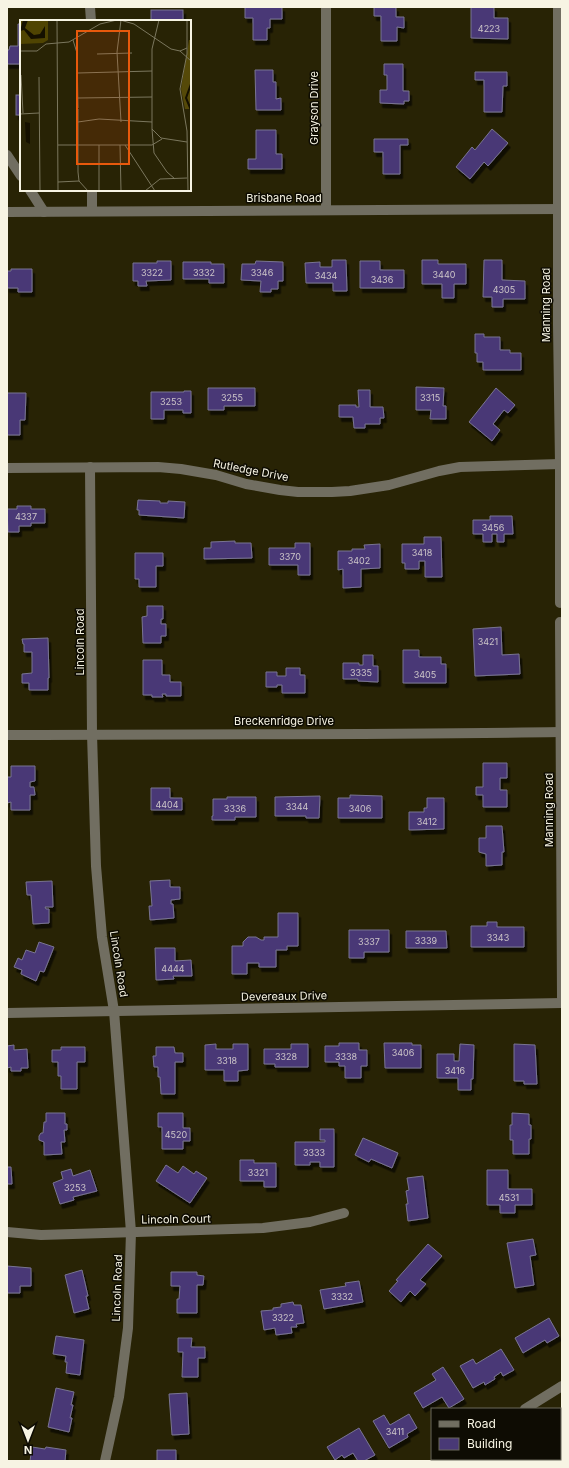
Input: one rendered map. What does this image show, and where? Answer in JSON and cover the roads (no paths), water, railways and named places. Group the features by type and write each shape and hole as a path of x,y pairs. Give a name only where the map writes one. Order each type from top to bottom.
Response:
{"street":[{"path":"90,7 91,20"},
{"name":"Grayson Drive","path":"326,7 326,209"},
{"name":"Manning Road","path":"558,7 560,209 558,325 560,603"},
{"path":"7,155 20,174"},
{"path":"31,191 44,212"},
{"path":"92,191 92,211"},
{"name":"Brisbane Road","path":"7,212 326,209 560,209"},
{"name":"Rutledge Drive","path":"7,468 152,467 181,469 216,475 246,484 280,490 298,492 350,492 390,485 460,467 560,464"},
{"name":"Lincoln Road","path":"90,468 92,734 96,878 102,936 114,1011 131,1232 128,1328 119,1397 105,1461"},
{"name":"Manning Road","path":"560,622 562,998"},
{"name":"Breckenridge Drive","path":"7,735 447,734 560,732"},
{"name":"Devereaux Drive","path":"7,1013 562,1004"},
{"name":"Lincoln Court","path":"7,1232 41,1235 263,1228 310,1222 344,1213"},
{"path":"527,1408 562,1386"}]}
